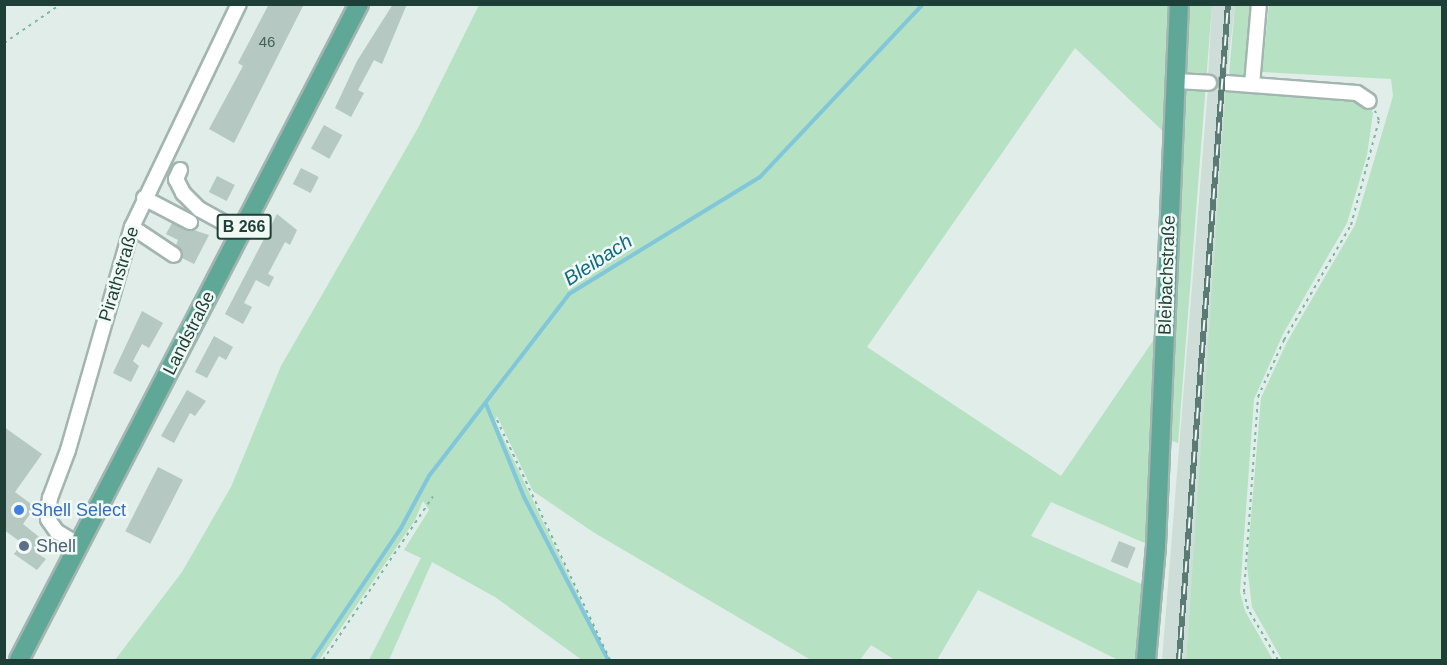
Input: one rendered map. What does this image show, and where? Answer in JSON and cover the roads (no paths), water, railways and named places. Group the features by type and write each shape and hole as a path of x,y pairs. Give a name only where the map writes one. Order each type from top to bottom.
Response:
{"main road":[{"name":"Landstraße","path":"19,660 359,4"},
{"name":"Bleibachstraße","path":"1146,660 1156,545 1179,4"}],"street":[{"name":"Pirathstraße","path":"79,545 57,532 48,519 50,498 68,450 132,227 239,4"},
{"path":"1252,85 1259,4"},
{"path":"1175,81 1209,83"},
{"path":"1226,83 1357,93 1369,101"},
{"path":"180,170 176,179 183,193 199,209 241,232"},
{"path":"144,198 190,222"},
{"path":"132,227 174,255"}],"waterway":[{"name":"Bleibach","path":"312,660 401,528 429,476 569,294 760,177 923,4"},
{"path":"486,404 524,497 608,660"}],"railway":[{"path":"1179,660 1228,4"}],"place":[{"name":"Shell Select","path":"19,510"},
{"name":"Shell","path":"24,546"}]}
